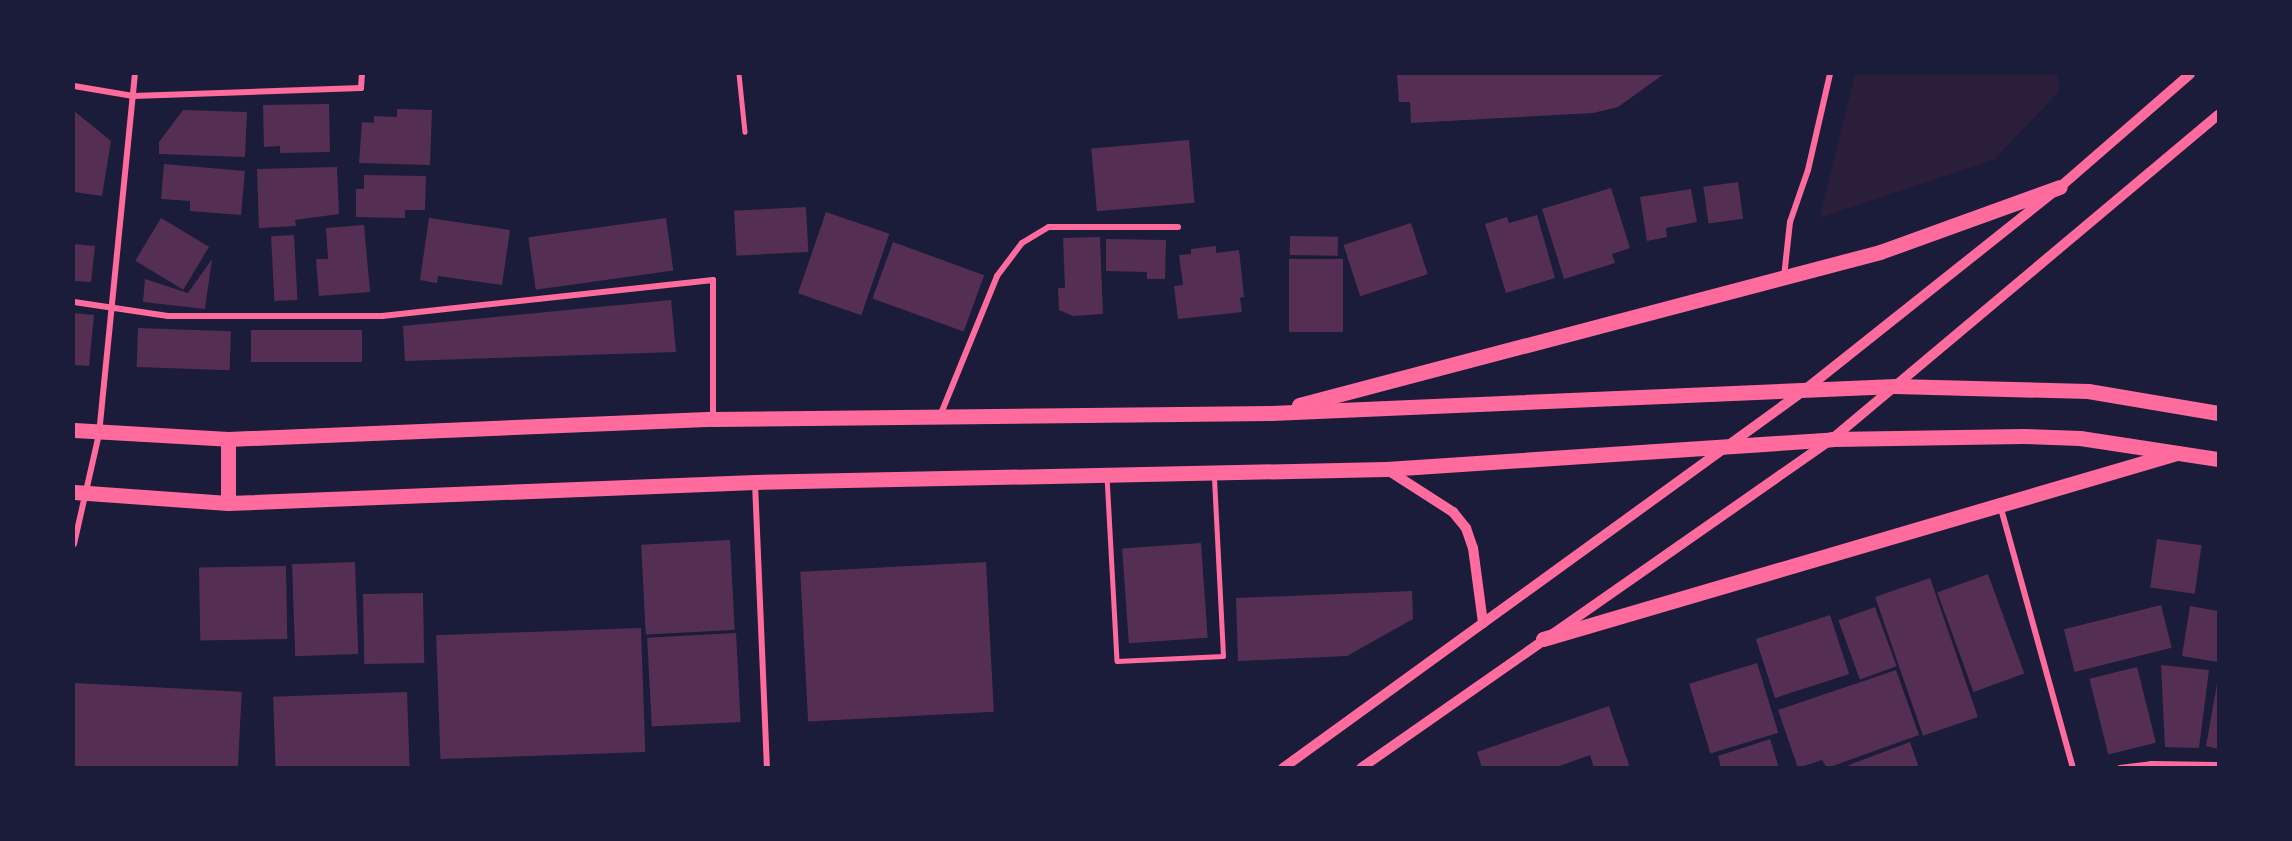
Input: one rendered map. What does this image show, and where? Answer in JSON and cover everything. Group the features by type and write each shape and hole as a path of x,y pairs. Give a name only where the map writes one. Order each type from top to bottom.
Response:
{"main road":[{"path":"1271,413 1880,252 2060,187"},
{"path":"74,430 99,434 228,439 713,418 1271,413 1895,386 2088,391 2218,413"},
{"path":"79,493 228,503 755,482 1386,470 1725,449 1832,439 2023,435 2080,438 2184,451 2218,459"},
{"path":"228,439 228,503"},
{"path":"1543,639 2184,451"}],"street":[{"path":"74,544 79,493 99,434 135,74"},
{"path":"74,86 133,96 361,88 362,74"},
{"path":"1784,278 1790,222 1808,170 1830,74"},
{"path":"1283,768 1806,389 2060,187 2190,74"},
{"path":"1360,768 1832,439 2218,115"},
{"path":"940,416 997,276 1022,243 1049,227 1178,227"},
{"path":"74,302 111,309 232,318 382,316 713,280 713,418"},
{"path":"1386,470 1453,512 1466,528 1473,548 1483,623"},
{"path":"755,482 767,768"},
{"path":"2000,504 2073,768"},
{"path":"2120,768 2151,764 2218,765"}],"lane":[{"path":"739,74 745,132"},
{"path":"1107,474 1117,661 1223,656 1214,472"}],"shaded area":[{"path":"1855,74 2057,74 2060,90 1994,160 1820,218"}],"building":[{"path":"1397,74 1664,74 1618,107 1593,113 1411,123 1410,102 1399,102"},
{"path":"329,104 330,152 280,153 280,146 264,147 263,105"},
{"path":"397,109 432,110 430,165 359,163 362,122 374,123 374,116 397,117"},
{"path":"183,110 247,112 245,157 159,154 159,142"},
{"path":"74,111 111,141 102,196 74,192"},
{"path":"1189,140 1194,203 1097,211 1091,149"},
{"path":"164,164 245,171 241,215 190,211 190,201 161,199"},
{"path":"337,167 339,214 295,220 296,226 259,228 257,169"},
{"path":"364,175 426,176 425,210 405,210 405,218 356,217 356,189 364,189"},
{"path":"1738,182 1743,219 1708,224 1703,187"},
{"path":"1611,188 1630,248 1612,254 1615,263 1564,279 1542,209"},
{"path":"1691,189 1697,222 1666,228 1667,237 1647,241 1640,197"},
{"path":"806,207 808,252 736,256 734,211"},
{"path":"826,212 889,234 861,315 798,293"},
{"path":"1537,215 1555,278 1506,293 1485,224 1507,217 1509,223"},
{"path":"161,218 209,247 183,290 135,261"},
{"path":"429,218 510,230 502,285 438,276 437,283 420,280"},
{"path":"666,218 673,270 536,290 528,237"},
{"path":"1411,223 1428,274 1360,296 1343,245"},
{"path":"364,225 370,292 319,296 316,259 328,259 326,228"},
{"path":"294,235 297,300 274,301 271,236"},
{"path":"1290,236 1338,237 1338,256 1290,255"},
{"path":"1100,237 1103,314 1073,316 1059,310 1058,288 1065,288 1063,238"},
{"path":"1106,239 1166,240 1165,279 1147,279 1147,272 1106,271"},
{"path":"893,242 984,275 964,332 872,298"},
{"path":"74,244 95,246 91,282 74,281"},
{"path":"1216,246 1216,253 1239,250 1244,297 1240,298 1242,312 1178,319 1174,286 1183,285 1179,255 1191,254 1191,249"},
{"path":"212,259 205,309 143,302 145,279 188,293"},
{"path":"1289,259 1343,259 1343,332 1289,332"},
{"path":"671,300 676,352 405,361 403,326"},
{"path":"74,313 94,315 89,366 74,365"},
{"path":"138,328 231,331 230,370 137,367"},
{"path":"251,330 362,330 362,362 251,362"},
{"path":"2157,539 2202,545 2195,594 2150,588"},
{"path":"730,540 735,630 646,635 641,545"},
{"path":"1201,543 1208,638 1129,643 1122,549"},
{"path":"355,562 358,654 295,656 292,564"},
{"path":"986,562 994,712 808,722 800,572"},
{"path":"286,566 287,639 200,641 199,568"},
{"path":"1988,574 2024,674 1974,692 1937,592"},
{"path":"1930,578 1978,717 1923,736 1875,597"},
{"path":"1412,591 1413,619 1347,656 1238,661 1236,598"},
{"path":"423,593 424,663 364,664 363,594"},
{"path":"2161,605 2172,648 2075,672 2064,629"},
{"path":"2190,606 2218,611 2218,662 2182,656"},
{"path":"1875,607 1897,666 1860,680 1838,620"},
{"path":"1830,615 1849,674 1775,698 1756,639"},
{"path":"641,628 645,752 440,759 436,635"},
{"path":"736,633 741,722 652,727 647,638"},
{"path":"1757,663 1778,733 1710,754 1689,684"},
{"path":"2161,665 2209,670 2199,748 2165,747"},
{"path":"2137,667 2156,743 2108,755 2089,679"},
{"path":"1896,670 1919,735 1827,768 1822,760 1798,768 1778,710"},
{"path":"74,683 242,692 238,768 74,768"},
{"path":"2218,684 2218,749 2206,746"},
{"path":"407,692 410,768 276,768 273,697"},
{"path":"1609,706 1630,768 1594,768 1590,755 1554,768 1482,768 1477,752"},
{"path":"1770,739 1779,768 1721,768 1718,756"},
{"path":"1910,742 1919,768 1850,768 1849,765"}]}
